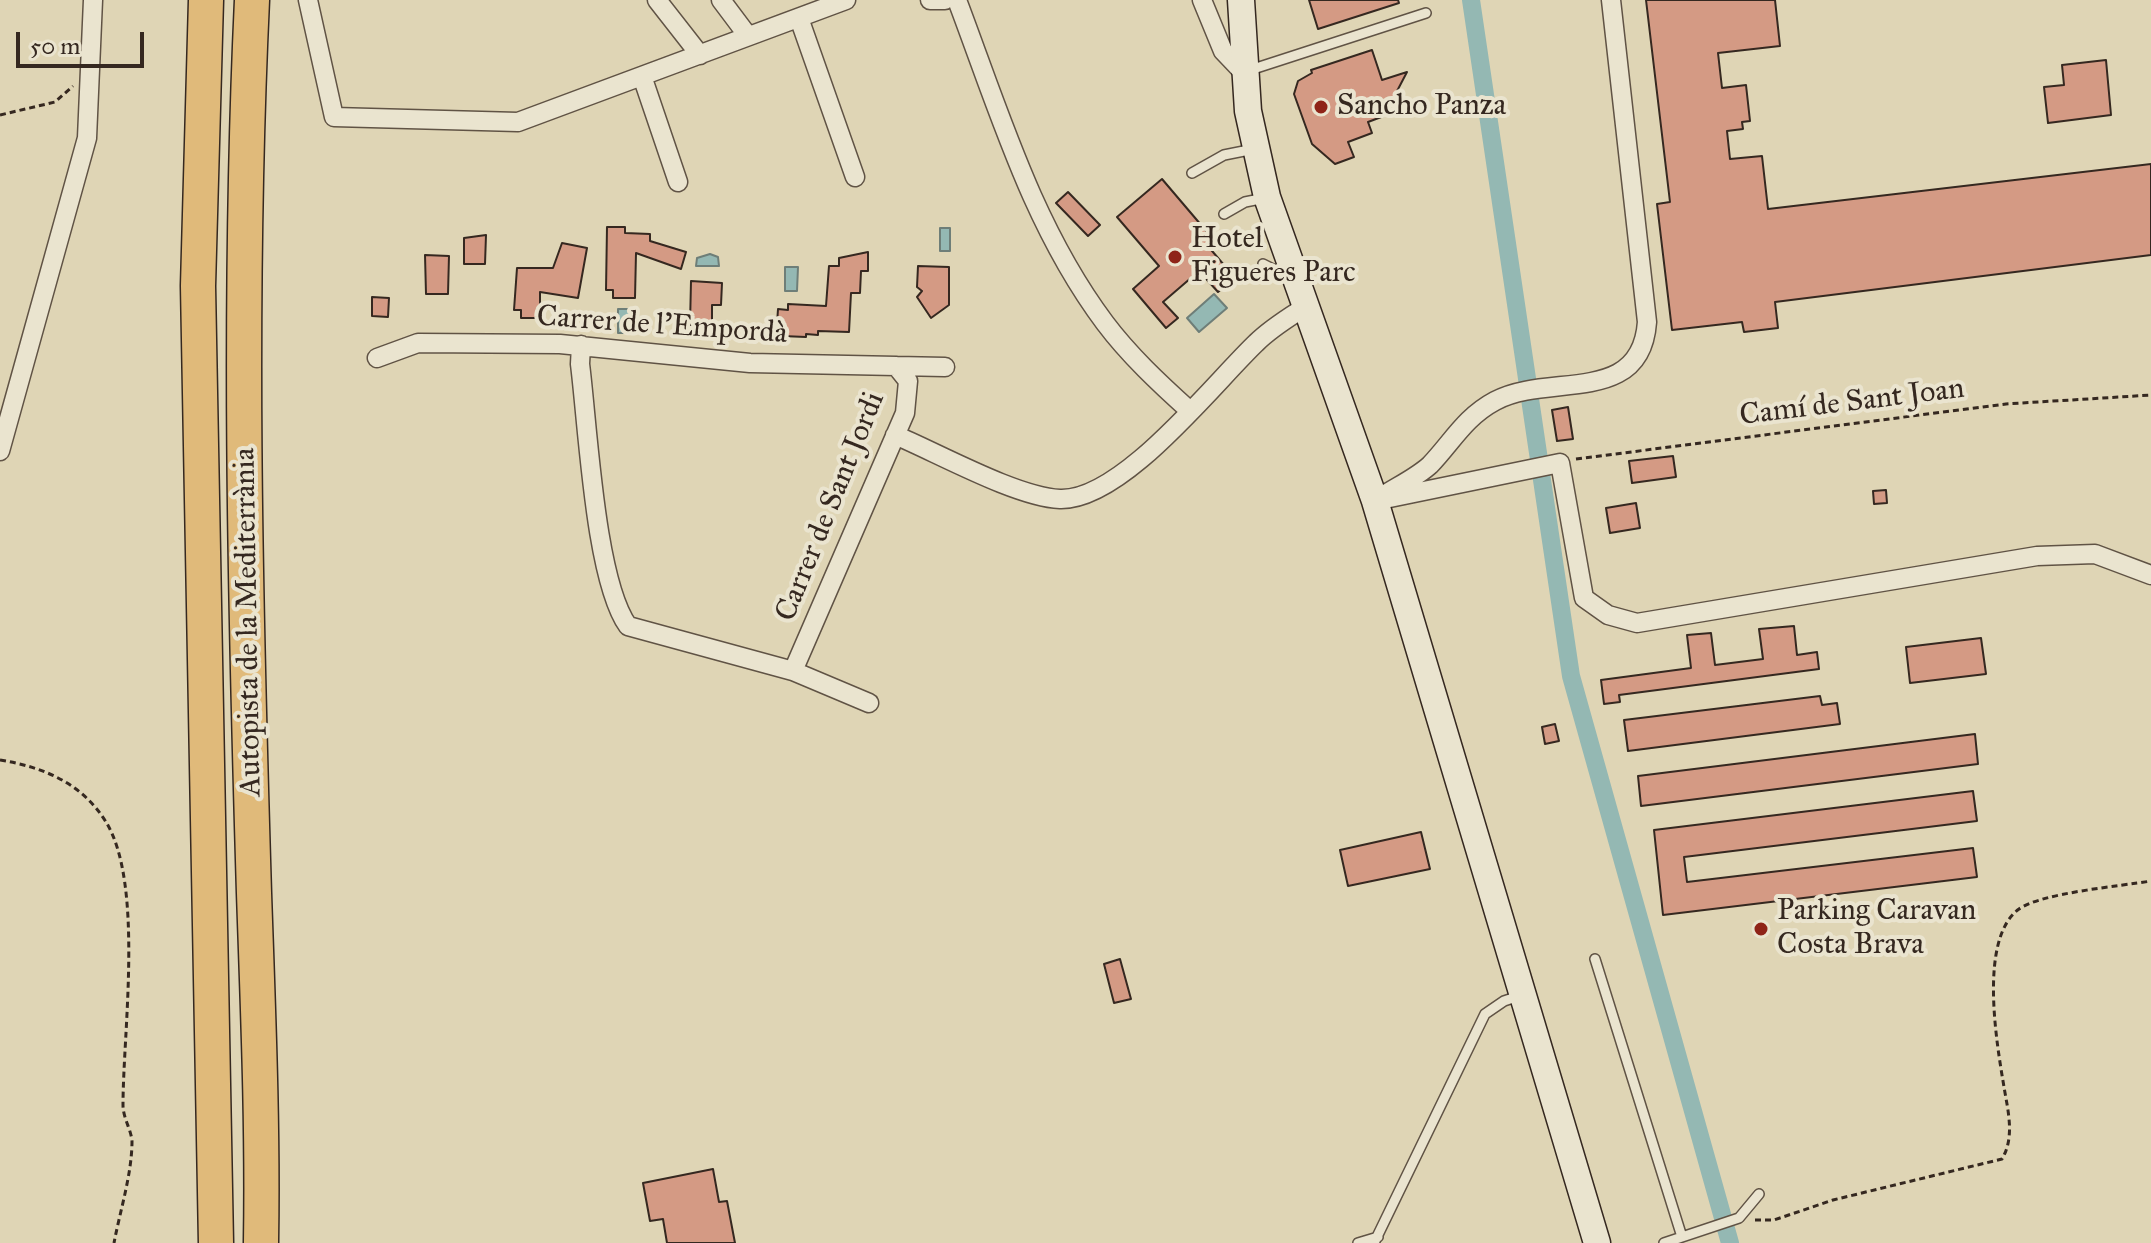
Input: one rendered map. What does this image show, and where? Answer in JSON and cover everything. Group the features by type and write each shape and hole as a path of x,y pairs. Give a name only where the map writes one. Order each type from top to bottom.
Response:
{"highway":[{"name":"Autopista de la Mediterrània","path":"206,0 198,286 216,1243"},
{"name":"Autopista de la Mediterrània","path":"252,0 244,283 254,895 260,1004 261,1243"}],"main road":[{"path":"1241,0 1243,72 1254,149 1267,197 1375,501 1597,1243"},
{"path":"1242,45 1251,0"}],"street":[{"path":"0,451 87,138 93,0"},
{"path":"308,0 334,117 518,122 846,0"},
{"path":"657,0 700,55"},
{"path":"721,0 748,36"},
{"path":"930,0 945,0"},
{"path":"957,0 1030,192 1064,263 1107,326 1190,411"},
{"path":"1202,0 1223,51 1243,72"},
{"path":"1375,501 1428,466 1461,425 1494,401 1517,392 1606,379 1625,372 1639,357 1647,322 1611,0"},
{"path":"799,18 855,177"},
{"path":"642,76 678,182"},
{"path":"895,435 1028,492 1071,498 1099,491 1116,480 1190,411 1258,341 1305,307"},
{"name":"Carrer de l'Empordà","path":"377,358 418,343 581,345 750,363 945,367"},
{"path":"581,345 580,364 606,574 616,609 628,626 793,671 869,703"},
{"name":"Carrer de Sant Jordi","path":"793,671 895,435 909,395 908,381 896,366"},
{"path":"1375,501 1560,463 1584,598 1608,615 1637,623 2037,556 2095,554 2151,575"}],"lane":[{"path":"1243,72 1426,13"},
{"path":"1192,173 1224,155 1254,149"},
{"path":"1224,214 1245,202 1267,197"},
{"path":"1263,264 1296,280"},
{"path":"1595,959 1682,1237"},
{"path":"1358,1243 1376,1240 1485,1014 1504,1001 1524,995"},
{"path":"1664,1243 1736,1219 1759,1194"}],"path":[{"path":"0,115 55,102 91,71"},
{"name":"Camí de Sant Joan","path":"1560,463 1598,454 1991,405 2151,395"},
{"path":"0,760 38,766 66,781 107,822 119,855 124,877 127,952 123,1110 132,1139 114,1243"},
{"path":"1736,1219 1774,1220 1833,1200 2002,1159 2010,1146 2009,1114 1996,1027 1994,963 2004,929 2019,909 2057,897 2151,881"}],"water":[{"path":"940,228 950,228 950,251 940,251"},
{"path":"710,254 718,257 719,266 696,266 697,258"},
{"path":"785,267 798,267 797,291 785,291"},
{"path":"1214,294 1227,308 1199,332 1187,318"},
{"path":"618,309 630,309 630,333 618,333"}],"building":[{"path":"1309,0 1398,0 1399,3 1318,29"},
{"path":"1646,0 1775,0 1780,46 1718,53 1722,88 1746,85 1750,121 1742,122 1743,129 1727,131 1730,159 1762,156 1768,209 2151,164 2151,255 1775,302 1778,328 1744,332 1742,322 1672,330 1657,204 1670,202"},
{"name":"Sancho Panza","path":"1372,50 1382,80 1407,72 1384,116 1368,122 1372,133 1348,142 1354,157 1335,164 1312,144 1294,94 1298,81 1312,73 1311,70"},
{"path":"2106,60 2111,115 2048,123 2044,87 2064,85 2062,65"},
{"path":"1162,179 1213,239 1207,245 1235,278 1218,292 1199,271 1163,302 1178,318 1166,328 1133,289 1159,266 1117,217"},
{"path":"1068,192 1100,225 1088,236 1056,203"},
{"path":"607,227 625,227 625,233 650,234 650,241 686,252 681,269 636,253 635,298 613,298 613,290 606,290"},
{"path":"486,235 485,264 464,264 464,238"},
{"path":"562,243 587,248 578,298 540,292 540,318 521,318 521,310 514,310 517,268 553,268"},
{"path":"868,252 868,271 861,271 860,293 851,293 849,332 818,331 818,335 806,334 806,337 782,336 783,325 777,324 778,309 788,310 788,304 826,306 829,266 839,266 839,258"},
{"path":"425,255 449,256 448,294 426,294"},
{"path":"918,266 949,267 949,305 931,318 917,297 922,291 917,287"},
{"path":"691,281 722,283 721,305 712,305 712,325 690,325"},
{"path":"372,297 389,298 388,317 372,316"},
{"path":"1568,407 1573,439 1557,441 1552,410"},
{"path":"1673,456 1676,477 1632,483 1629,461"},
{"path":"1886,490 1887,503 1874,504 1873,491"},
{"path":"1636,503 1640,528 1610,533 1606,508"},
{"path":"1794,626 1797,655 1817,652 1819,669 1619,695 1620,702 1604,704 1601,680 1691,668 1687,635 1711,633 1715,665 1763,659 1759,629"},
{"path":"1981,638 1986,674 1910,683 1906,647"},
{"path":"1820,696 1822,705 1837,703 1840,724 1628,751 1624,720"},
{"path":"1555,724 1559,741 1545,744 1542,727"},
{"path":"1975,734 1978,764 1641,806 1638,776"},
{"path":"1973,791 1977,821 1684,857 1687,882 1973,848 1977,877 1663,915 1654,830"},
{"path":"1421,832 1430,869 1348,886 1340,850"},
{"path":"1120,959 1131,999 1114,1003 1104,964"},
{"path":"713,1169 719,1202 727,1201 735,1243 667,1243 663,1219 650,1221 643,1183"}],"waterway":[{"path":"1471,0 1571,676 1730,1243"}],"place":[{"name":"Sancho Panza","path":"1321,107"},
{"name":"Hotel Figueres Parc","path":"1175,257"},
{"name":"Parking Caravan Costa Brava","path":"1761,929"}]}
